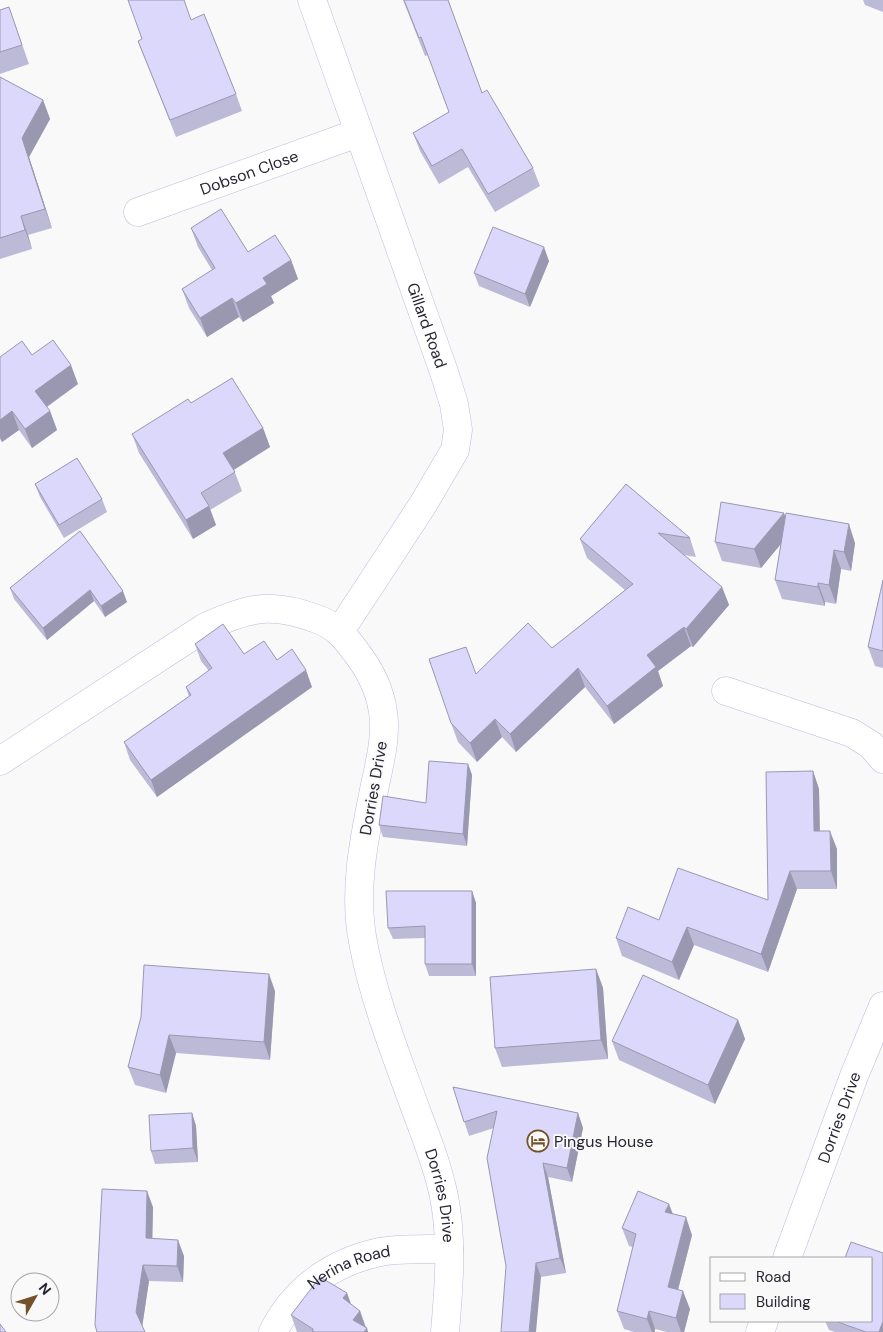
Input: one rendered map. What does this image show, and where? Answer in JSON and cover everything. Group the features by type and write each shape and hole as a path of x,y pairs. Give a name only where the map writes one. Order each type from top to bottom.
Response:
{"street":[{"name":"Gillard Road","path":"312,0 444,372 454,404 458,430 455,450 422,506 340,631"},
{"name":"Dobson Close","path":"138,212 358,133"},
{"name":"Dorries Drive","path":"0,761 204,628 233,614 251,609 277,609 302,614 327,623 340,631 363,660 377,687 384,713 382,749 360,862 359,901 362,940 376,996 434,1160 444,1194 449,1248 445,1332"},
{"path":"726,691 852,733 871,745 883,759"},
{"name":"Dorries Drive","path":"787,1257 854,1076 883,1006"},
{"name":"Nerina Road","path":"274,1332 281,1316 302,1291 322,1274 380,1252 449,1248"}],"building":[{"path":"128,0 184,0 191,20 204,14 236,94 170,120 138,41 142,39"},
{"path":"404,0 448,0 482,93 487,90 533,168 488,194 462,149 432,166 413,133 449,112 421,37 419,38"},
{"path":"9,7 22,45 0,52 0,10"},
{"path":"0,77 43,100 22,138 45,209 21,216 25,230 0,238"},
{"path":"221,209 248,252 275,235 291,260 263,278 267,284 236,303 232,298 200,318 182,289 215,268 191,228"},
{"path":"493,227 544,247 525,294 474,273"},
{"path":"53,340 71,365 35,391 50,411 25,429 12,411 0,420 0,357 22,341 32,355"},
{"path":"232,378 263,428 223,453 235,472 201,493 209,506 186,520 132,434 188,399 191,403"},
{"path":"77,458 102,499 59,525 35,484"},
{"path":"626,484 690,538 658,533 722,587 686,629 684,627 647,655 656,667 607,706 578,668 510,734 495,719 470,743 451,723 429,659 466,647 476,674 528,623 552,648 633,584 580,539"},
{"path":"721,502 784,513 754,549 715,542"},
{"path":"786,513 849,524 844,552 834,550 829,585 818,583 818,587 775,580"},
{"path":"80,531 123,591 101,606 90,590 43,628 10,588"},
{"path":"883,580 883,651 868,647"},
{"path":"223,624 244,654 264,641 277,660 292,649 306,670 151,780 124,742 191,695 186,687 212,668 195,644"},
{"path":"429,761 468,764 463,834 379,825 383,796 426,803"},
{"path":"813,771 814,831 830,831 831,871 790,871 761,954 687,927 672,962 616,938 628,907 659,920 678,868 768,900 766,772"},
{"path":"386,891 472,891 472,964 425,964 425,926 388,928"},
{"path":"144,965 269,974 264,1042 169,1035 160,1075 128,1067 141,1017"},
{"path":"596,969 601,1040 495,1048 490,977"},
{"path":"643,975 738,1020 708,1085 612,1041"},
{"path":"453,1087 578,1113 567,1168 543,1163 560,1258 536,1263 529,1332 501,1332 506,1266 487,1158 497,1111 464,1122"},
{"path":"192,1113 193,1148 151,1151 149,1115"},
{"path":"102,1189 147,1191 146,1238 178,1240 177,1266 143,1265 136,1312 145,1332 97,1332 95,1325"},
{"path":"638,1191 669,1204 665,1212 686,1217 668,1287 683,1291 676,1318 649,1311 647,1319 617,1311 636,1234 622,1228"},
{"path":"851,1242 883,1253 883,1321 879,1332 866,1332 838,1322 873,1322 873,1257 845,1257"},
{"path":"320,1277 347,1293 343,1298 360,1311 353,1320 367,1328 364,1332 313,1332 313,1329 291,1315"},
{"path":"0,1324 6,1332 0,1332"}],"place":[{"name":"Pingus House","path":"538,1141"}]}
